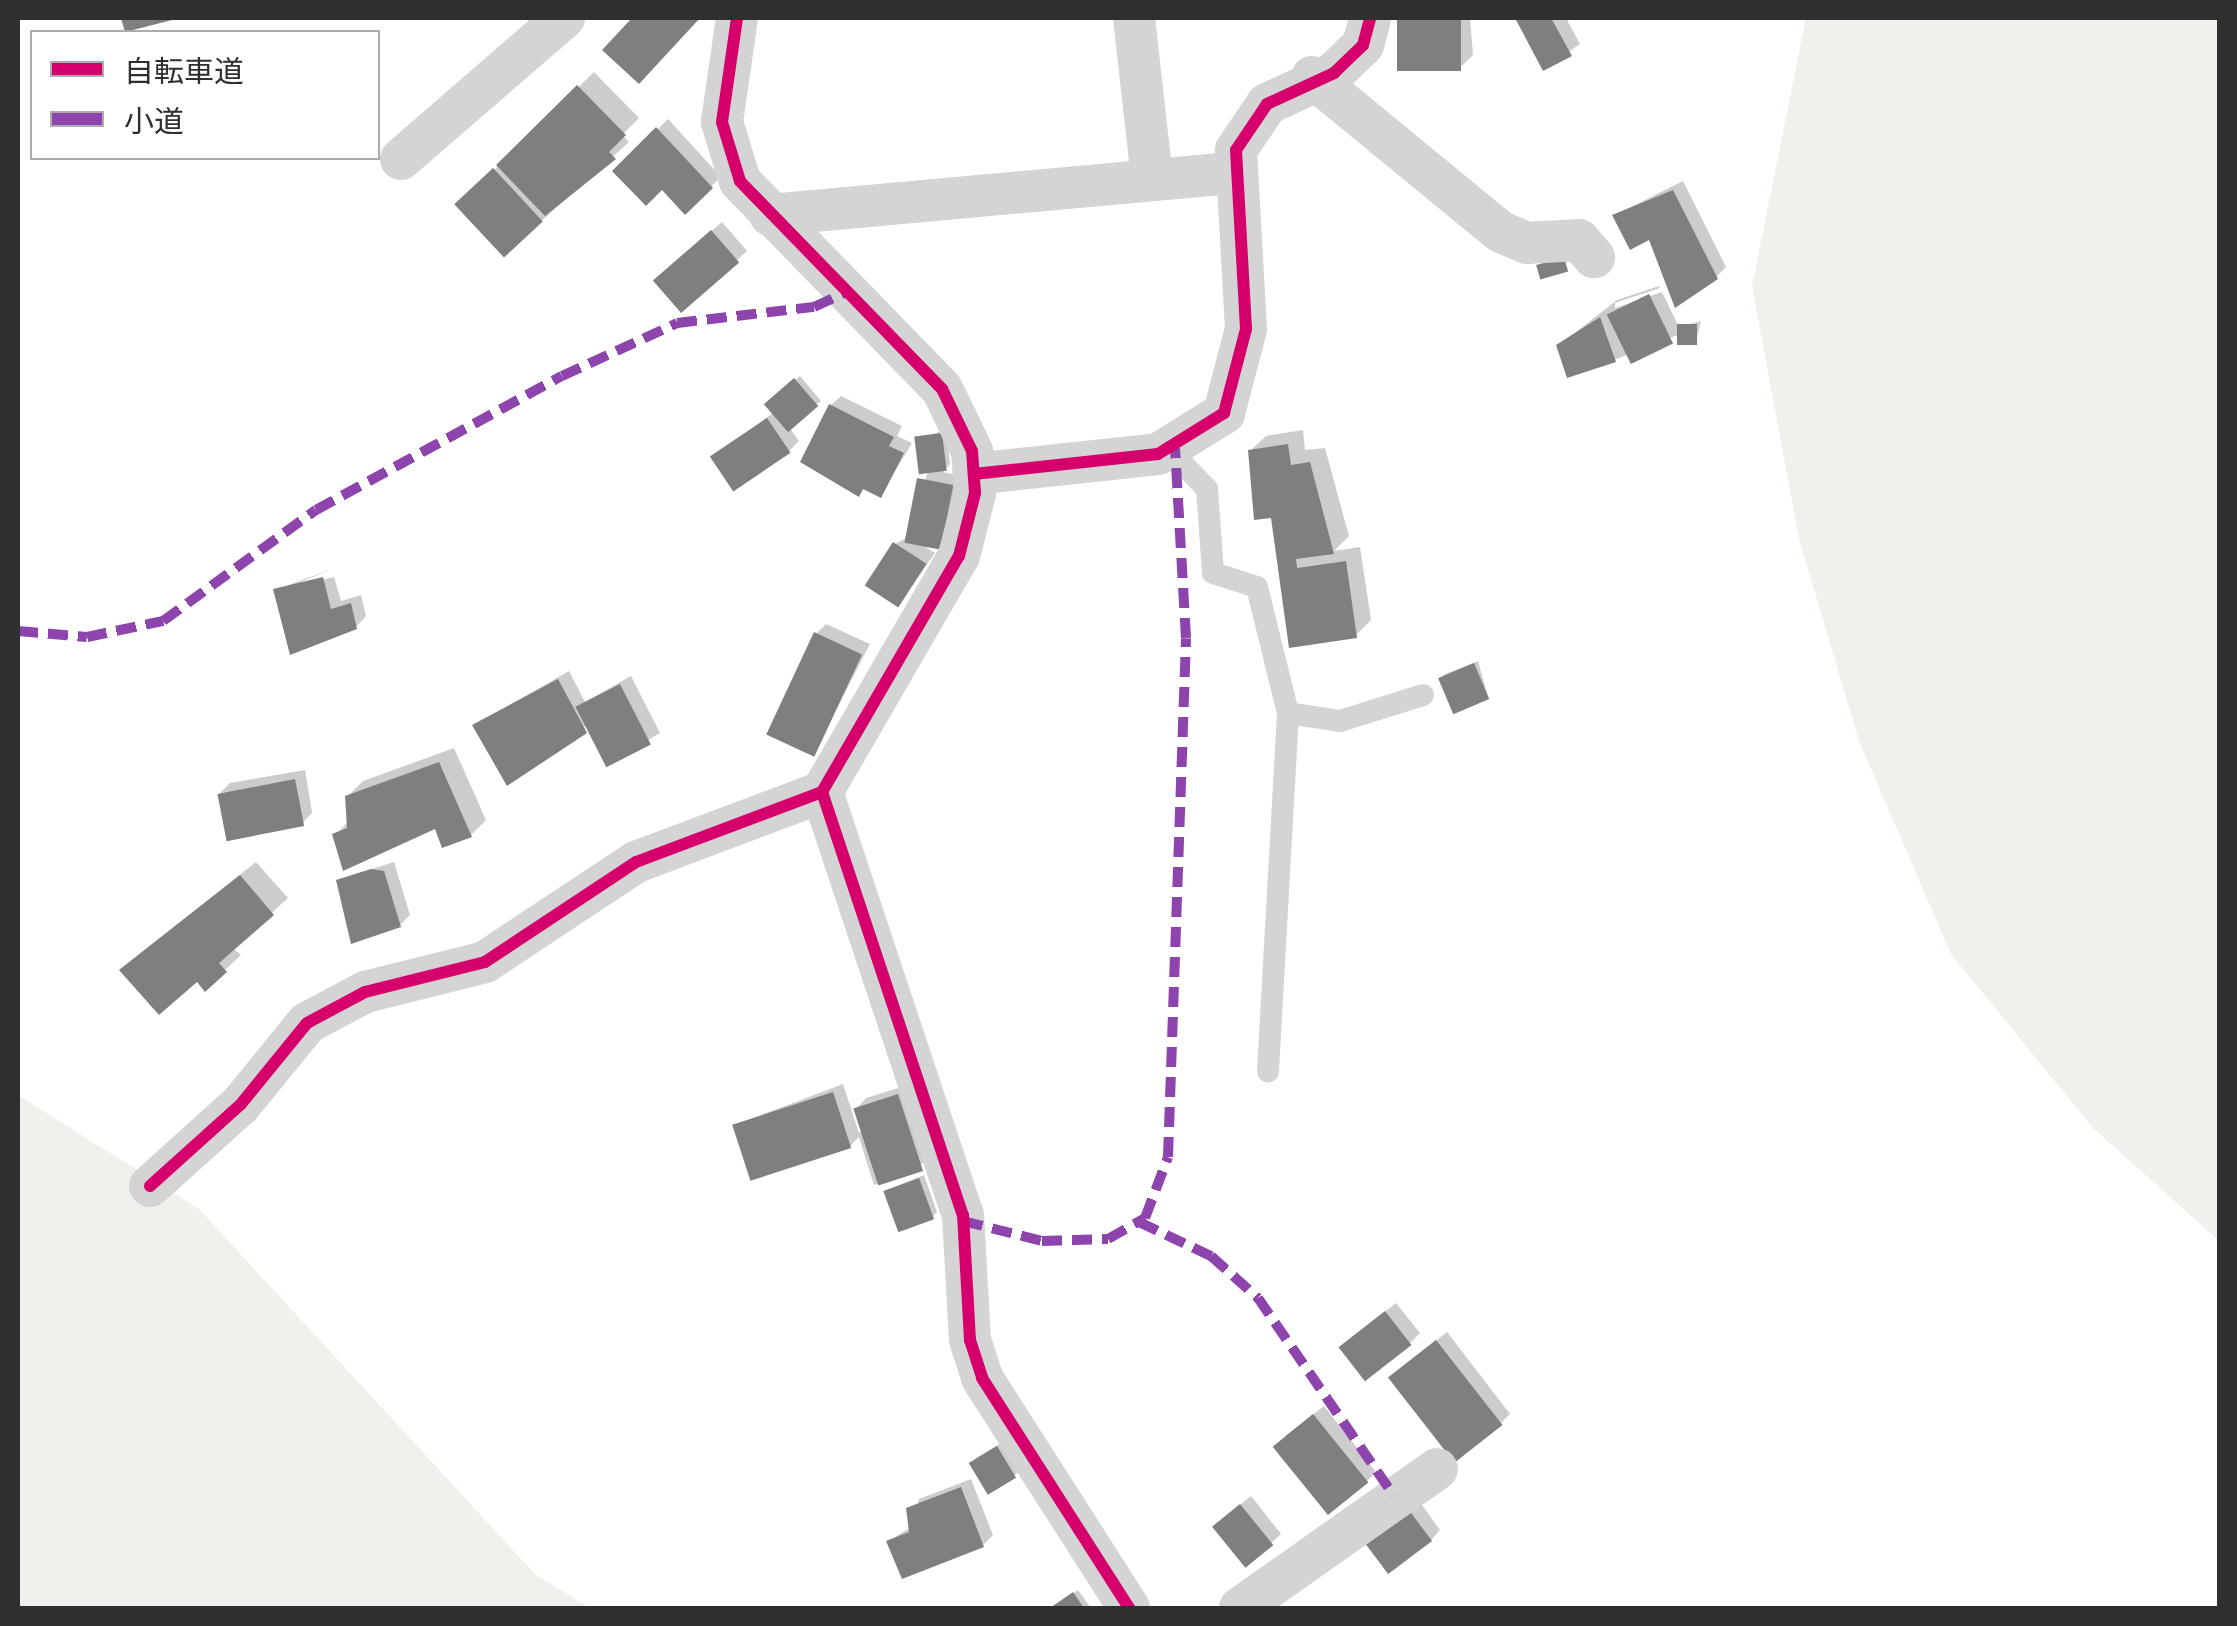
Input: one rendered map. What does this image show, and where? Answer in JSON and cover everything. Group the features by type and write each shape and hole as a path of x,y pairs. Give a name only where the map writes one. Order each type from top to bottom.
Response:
{"street":[{"path":"401,159 564,18"},
{"path":"150,1186 241,1104 307,1023 365,992 485,962 636,862 822,792 959,556 974,474 972,451 921,360 770,215 740,180 722,122 736,18"},
{"path":"1134,18 1152,178"},
{"path":"974,474 1158,454 1224,414 1246,329 1234,173 1244,134 1266,104 1312,77 1334,73 1363,45 1370,18"},
{"path":"1312,77 1501,232 1528,243 1580,240 1594,257"},
{"path":"770,215 1234,173"},
{"path":"822,792 963,1215 970,1340 982,1378 1130,1608"},
{"path":"1240,1608 1438,1469"}],"lane":[{"path":"1177,458 1207,490 1213,573 1257,587 1288,713 1268,1071"},
{"path":"1288,713 1340,722 1423,694"}],"shaded area":[{"path":"1806,18 2219,18 2219,1241 2093,1128 1951,954 1859,741 1799,539 1752,286"},
{"path":"18,1095 199,1209 535,1574 590,1608 18,1608"}],"building":[{"path":"121,18 180,18 133,30 124,30"},
{"path":"632,18 700,18 639,84 602,50"},
{"path":"1397,18 1461,18 1461,71 1397,71"},
{"path":"1515,18 1551,18 1572,56 1543,71"},
{"path":"577,85 626,135 609,152 616,159 545,216 496,165"},
{"path":"656,127 713,188 685,215 662,190 646,206 612,171"},
{"path":"493,168 543,221 504,258 454,204"},
{"path":"1673,190 1718,279 1675,308 1649,240 1630,250 1612,215"},
{"path":"711,230 739,262 681,313 653,281"},
{"path":"1564,257 1568,271 1540,279 1536,265"},
{"path":"1649,294 1673,343 1631,364 1607,315"},
{"path":"1600,317 1616,362 1567,378 1556,345"},
{"path":"1677,324 1697,324 1697,345 1677,345"},
{"path":"794,378 818,406 788,432 764,404"},
{"path":"829,404 894,437 889,446 904,453 881,498 863,489 859,497 800,462"},
{"path":"767,418 790,453 733,491 710,457"},
{"path":"942,433 947,471 919,474 914,436"},
{"path":"1288,444 1291,465 1310,462 1334,554 1296,559 1297,568 1346,561 1357,638 1289,648 1271,518 1254,520 1248,450"},
{"path":"917,478 953,485 941,550 904,543"},
{"path":"893,542 927,564 898,607 865,586"},
{"path":"323,577 331,609 351,603 357,629 290,655 273,589"},
{"path":"814,632 862,654 814,757 766,734"},
{"path":"1474,663 1489,699 1453,714 1438,678"},
{"path":"558,679 587,733 507,786 472,725"},
{"path":"620,684 651,745 606,767 575,707"},
{"path":"439,762 472,837 442,848 435,829 343,871 332,834 347,828 345,796"},
{"path":"295,779 304,826 227,841 217,794"},
{"path":"371,869 384,871 401,927 351,944 336,880"},
{"path":"240,875 274,915 219,963 227,972 205,992 197,982 159,1015 119,970"},
{"path":"833,1092 851,1148 750,1181 732,1125"},
{"path":"898,1094 923,1171 878,1186 853,1109"},
{"path":"919,1178 934,1219 898,1232 883,1191"},
{"path":"1385,1311 1411,1345 1365,1381 1339,1347"},
{"path":"1436,1340 1502,1425 1454,1463 1388,1378"},
{"path":"1313,1414 1368,1482 1328,1515 1273,1447"},
{"path":"997,1446 1016,1478 988,1495 969,1463"},
{"path":"961,1487 984,1547 902,1579 886,1541 909,1532 906,1508"},
{"path":"1240,1504 1273,1545 1245,1568 1212,1527"},
{"path":"1408,1509 1432,1541 1388,1574 1364,1542"},
{"path":"1073,1592 1084,1608 1050,1608"}],"marked path":[{"path":"18,631 87,637 163,621 316,510 562,376 677,323 814,307 849,291"},
{"path":"963,1221 1042,1241 1108,1239 1145,1218 1168,1157 1186,638 1175,448"},
{"path":"1139,1222 1211,1256 1258,1298 1394,1496"}],"cycle path":[{"path":"150,1186 241,1104 307,1023 365,992 485,962 636,862 822,792 959,556 975,493 972,451 942,389 740,181 722,122 737,18"},
{"path":"974,474 1158,454 1224,413 1246,329 1236,150 1267,104 1334,73 1363,45 1370,18"},
{"path":"822,792 963,1215 970,1340 982,1378 1129,1608"}]}
